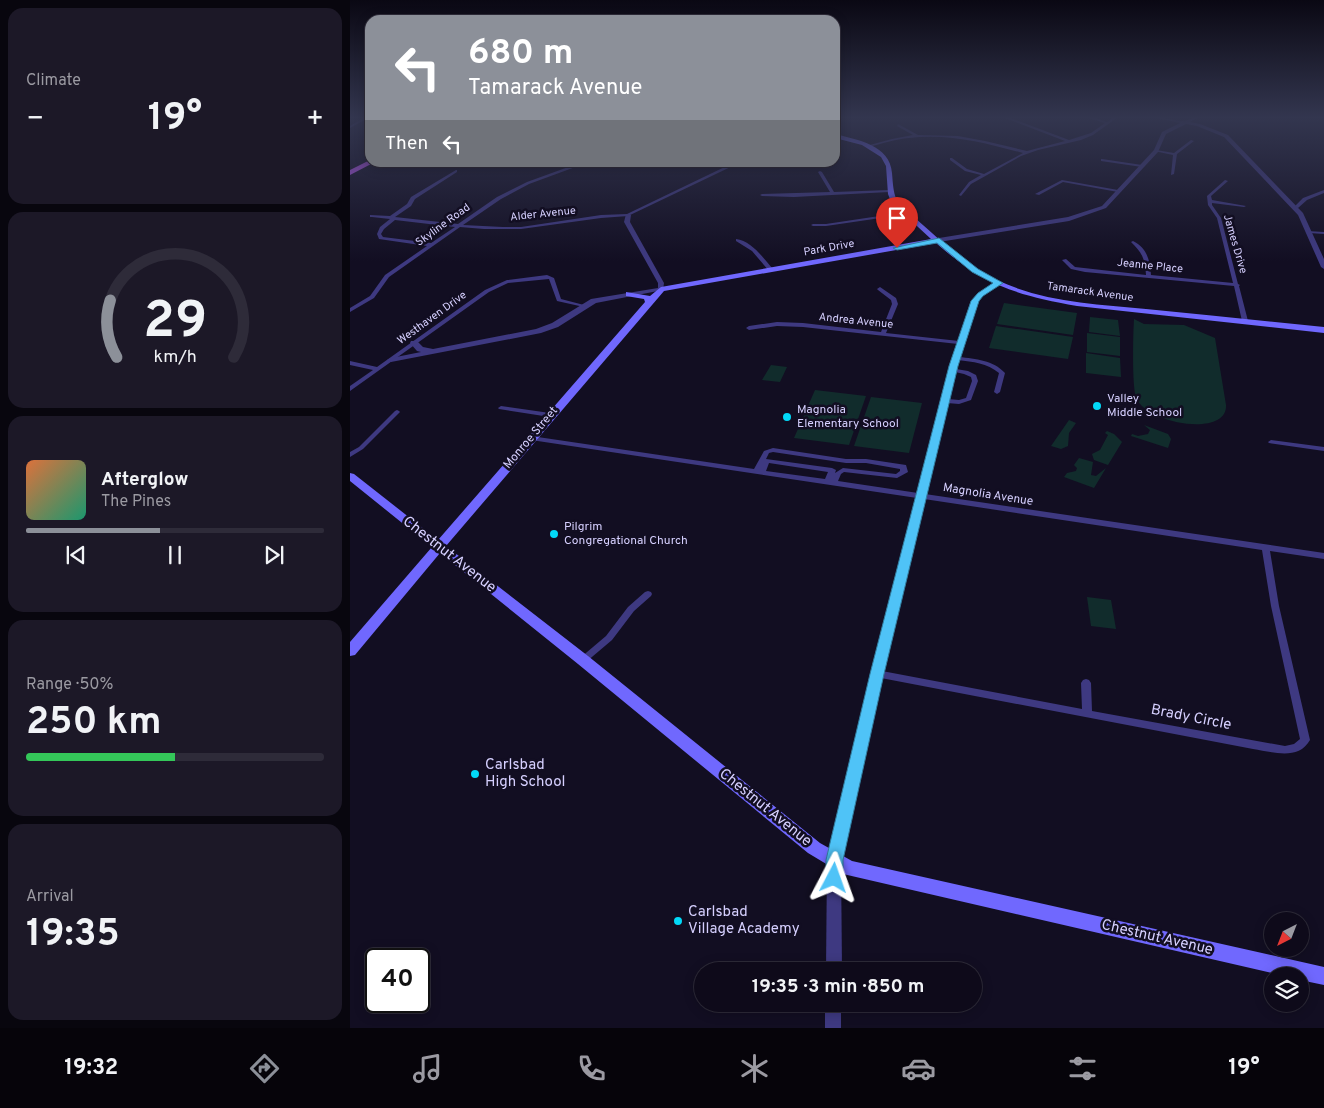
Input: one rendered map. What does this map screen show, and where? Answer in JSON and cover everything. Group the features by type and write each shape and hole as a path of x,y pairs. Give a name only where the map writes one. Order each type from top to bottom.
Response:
{"main road":[{"path":"350,173 365,165"},
{"name":"Tamarack Avenue","path":"887,165 891,199 975,270 999,283 1029,294 1077,304 1324,330"},
{"name":"Park Drive","path":"661,289 939,240"},
{"name":"Monroe Street","path":"350,652 530,438 661,289"},
{"path":"629,294 647,298 649,302"},
{"name":"Chestnut Avenue","path":"350,476 583,660 814,848 834,860 853,868 1324,976"}],"street":[{"path":"959,165 966,170 984,175"},
{"path":"961,195 970,183 1002,165"},
{"path":"1135,165 1142,166"},
{"path":"1172,174 1173,165"},
{"path":"1255,165 1301,214 1324,267"},
{"name":"Park Drive","path":"939,240 1079,216 1104,207 1142,166"},
{"name":"Skyline Road","path":"350,310 372,297 387,276 499,198 528,183 573,167"},
{"name":"Alder Avenue","path":"372,216 500,229 523,228 628,215 729,167"},
{"path":"431,245 381,238 379,234 392,218 409,206 413,198 456,171"},
{"path":"820,172 833,194"},
{"path":"1037,194 1062,181 1118,191"},
{"name":"James Drive","path":"1226,181 1209,196 1210,206 1219,218 1245,321"},
{"path":"762,195 799,196 890,191"},
{"path":"1296,207 1305,199 1324,191"},
{"path":"1210,201 1244,206"},
{"path":"813,225 826,225 906,213"},
{"path":"628,215 626,222 661,284 661,289"},
{"path":"1309,232 1324,233"},
{"path":"738,240 754,250 771,270"},
{"path":"1133,242 1143,249 1147,256 1149,276"},
{"name":"Jeanne Place","path":"1064,260 1073,268 1084,270 1237,285"},
{"name":"Westhaven Drive","path":"350,389 487,291 507,282 539,276 551,278 559,300 582,306"},
{"path":"834,962 834,860 877,674 956,358 975,301 980,294 999,283"},
{"name":"Park Drive","path":"391,360 538,331 555,324 582,306 601,299 661,289"},
{"path":"880,289 894,299 895,304 883,334"},
{"name":"Andrea Avenue","path":"749,328 777,324 803,325 961,343"},
{"path":"414,343 420,349 433,351"},
{"path":"956,358 984,362 998,369 1002,373 1002,380 997,392"},
{"path":"350,363 378,368"},
{"path":"945,401 959,402 969,399 976,381 974,376 966,372 953,370"},
{"path":"501,408 550,415"},
{"path":"350,455 361,448 398,412"},
{"name":"Magnolia Avenue","path":"530,438 1324,556"},
{"path":"1271,442 1324,449"},
{"path":"759,472 766,452 773,450 904,467 904,472 897,476 842,470 831,483"},
{"path":"831,483 832,470 837,459"},
{"path":"759,472 766,461 832,470"},
{"name":"Brady Circle","path":"877,674 1253,745 1285,750 1297,748 1305,740 1275,606 1266,548"},
{"path":"583,660 609,638 631,608 648,594"},
{"path":"1086,683 1087,714"},
{"path":"833,1012 833,1028"}],"green space":[{"path":"1004,303 1077,313 1073,335 997,324"},
{"path":"1090,317 1118,320 1120,336 1089,332"},
{"path":"1134,319 1144,324 1184,325 1215,338 1226,405 1223,415 1214,421 1201,424 1185,423 1169,420 1154,414 1143,406 1136,397 1134,382"},
{"path":"996,326 1073,337 1068,359 989,348"},
{"path":"1087,333 1120,337 1120,356 1087,352"},
{"path":"1086,353 1120,358 1121,377 1086,373"},
{"path":"771,365 787,367 780,382 762,380"},
{"path":"815,390 866,396 849,445 794,438"},
{"path":"871,397 922,403 909,453 854,446"},
{"path":"1069,420 1076,423 1069,433 1068,446 1061,449 1051,446"},
{"path":"1144,425 1168,434 1171,439 1168,448 1131,436 1132,434 1138,436 1148,434 1150,430"},
{"path":"1107,431 1114,434 1122,442 1108,465 1094,460 1092,454 1100,450 1108,435 1105,433"},
{"path":"1079,458 1093,462 1091,475 1096,476 1106,468 1094,488 1064,477 1067,473 1076,471 1077,468 1074,465"},
{"path":"1087,597 1111,600 1116,629 1091,626"}],"place":[{"name":"Valley Middle School","path":"1097,406"},
{"name":"Magnolia Elementary School","path":"787,417"},
{"name":"Pilgrim Congregational Church","path":"554,534"},
{"name":"Carlsbad High School","path":"475,774"},
{"name":"Carlsbad Village Academy","path":"678,921"}],"route":[{"path":"834,878 834,860 888,626 954,366 975,301 980,294 999,283 975,270 939,240 897,248"}]}
